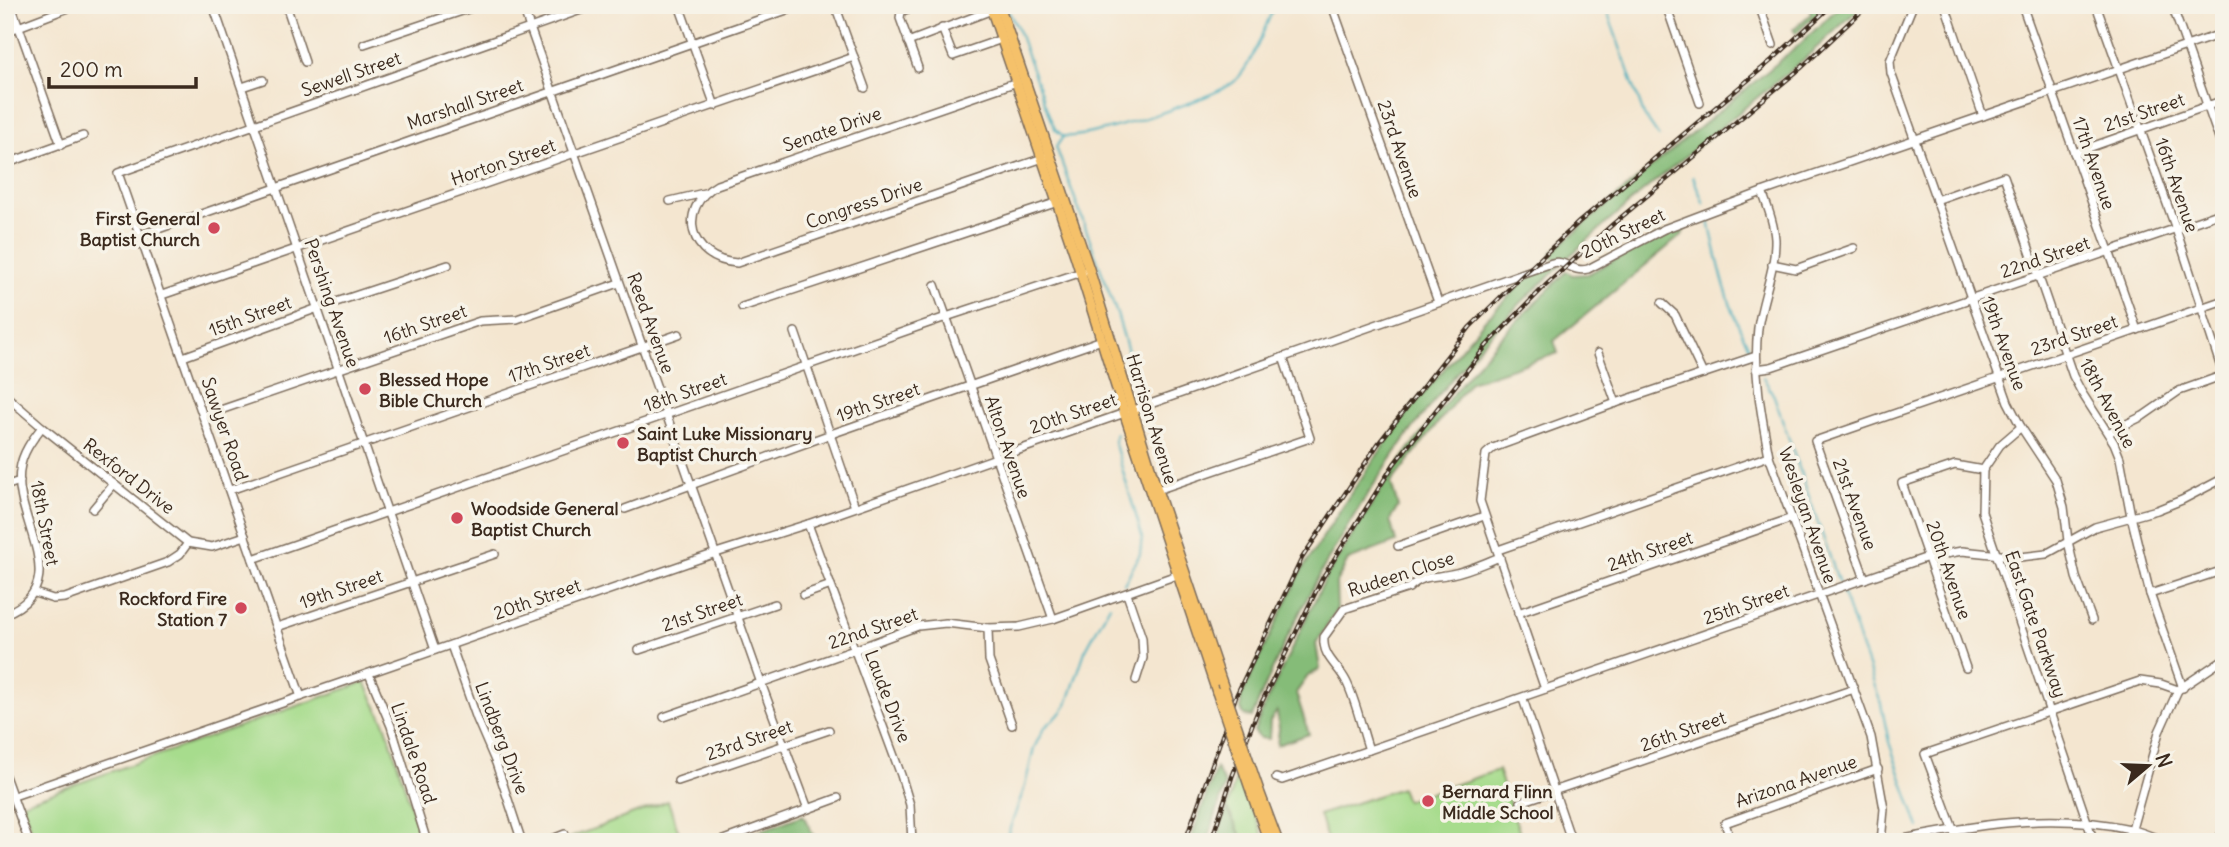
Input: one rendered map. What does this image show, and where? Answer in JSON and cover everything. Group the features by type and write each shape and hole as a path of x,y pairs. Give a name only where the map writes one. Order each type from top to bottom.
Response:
{"main road":[{"name":"Harrison Avenue","path":"993,7 1017,82 1046,157 1058,202 1085,271 1102,340 1157,490 1222,683 1269,842"},
{"name":"Harrison Avenue","path":"993,7 1085,271 1177,575 1217,692 1278,842"}],"street":[{"path":"11,5 61,145"},
{"path":"5,32 76,5"},
{"name":"Pershing Avenue","path":"214,5 435,650"},
{"path":"286,5 305,62"},
{"path":"364,44 480,5"},
{"name":"Reed Avenue","path":"522,5 808,809"},
{"name":"Sewell Street","path":"118,173 595,5"},
{"path":"679,5 715,106"},
{"name":"Marshall Street","path":"141,235 802,5"},
{"path":"835,5 865,88"},
{"path":"918,68 900,18 901,12 909,8 930,9 940,5"},
{"name":"23rd Avenue","path":"1332,5 1438,302"},
{"path":"1666,5 1700,103"},
{"path":"1759,5 1773,45"},
{"name":"19th Avenue","path":"1913,5 1890,61 1891,73 2008,402 2056,481 2064,507 2076,577 2092,620"},
{"path":"1945,5 1983,116"},
{"name":"17th Avenue","path":"2022,5 2137,330"},
{"name":"16th Avenue","path":"2096,5 2176,229 2224,375"},
{"path":"2172,5 2224,153"},
{"path":"908,41 993,7"},
{"path":"942,28 953,57 1002,38"},
{"name":"20th Street","path":"9,798 716,553 808,524 1557,261 1575,270 1588,269 1664,229 1762,192 2224,33"},
{"name":"Horton Street","path":"162,295 853,57"},
{"path":"242,87 263,80"},
{"name":"Senate Drive","path":"670,201 705,193 717,185 1017,82"},
{"name":"21st Street","path":"2074,153 2224,100"},
{"path":"5,164 83,136"},
{"name":"Congress Drive","path":"705,193 699,198 695,209 696,238 700,246 714,258 723,262 737,262 1046,157"},
{"name":"Sawyer Road","path":"118,173 301,697"},
{"name":"18th Avenue","path":"1936,200 2004,176 2065,355 2082,393 2108,433 2120,458 2150,594 2181,689"},
{"name":"Wesleyan Avenue","path":"1762,192 1770,213 1775,239 1758,328 1756,369 1761,417 1769,456 1871,737 1884,809 1881,842"},
{"path":"742,307 1058,202"},
{"name":"22nd Street","path":"1756,369 1771,367 2224,212"},
{"path":"1772,264 1796,268 1854,248"},
{"name":"15th Street","path":"183,357 317,308 448,265"},
{"name":"18th Street","path":"253,559 1085,271"},
{"name":"16th Street","path":"203,416 480,321 517,320 619,283"},
{"name":"Alton Avenue","path":"934,285 1053,619"},
{"name":"23rd Street","path":"1815,441 2224,300"},
{"path":"1662,303 1675,315 1703,374"},
{"path":"795,332 855,507"},
{"name":"17th Street","path":"230,490 679,334"},
{"name":"19th Street","path":"625,509 1102,340"},
{"path":"1598,353 1615,403"},
{"path":"1545,689 1480,501 1486,454 1493,448 1615,403 1756,356"},
{"path":"1157,490 1310,438 1283,357"},
{"path":"2108,433 2143,416 2179,391 2224,375"},
{"name":"Rexford Drive","path":"5,395 188,543"},
{"name":"18th Street","path":"35,593 40,569 20,481 23,458 30,441 42,427"},
{"path":"1983,470 2000,445 2021,427"},
{"name":"21st Avenue","path":"1815,441 1865,579"},
{"path":"1499,554 1769,456"},
{"name":"20th Avenue","path":"1966,668 1902,482 1955,465 1983,470"},
{"name":"East Gate Parkway","path":"1983,470 1982,512 2094,842"},
{"name":"25th Street","path":"1276,778 1282,780 1522,699 1928,557 1962,551 2033,557 2046,554 2095,527 2157,510 2224,478"},
{"path":"5,486 20,481"},
{"path":"93,509 114,484"},
{"path":"1398,546 1485,516"},
{"name":"24th Street","path":"1518,613 1792,518"},
{"name":"Laude Drive","path":"808,524 906,790 910,805 912,842"},
{"path":"5,614 20,608 35,593 53,599 65,598 168,562 180,554 188,543 212,547 245,536"},
{"name":"19th Street","path":"277,627 495,554"},
{"name":"Rudeen Close","path":"1369,750 1346,680 1328,658 1323,643 1324,637 1344,609 1409,588 1416,582 1438,575 1449,575 1499,554"},
{"path":"2150,594 2224,570"},
{"name":"22nd Street","path":"664,717 918,626 946,623 988,628 1019,627 1053,619 1177,575"},
{"path":"803,595 831,586"},
{"path":"1127,594 1142,638 1143,659 1136,680"},
{"name":"21st Street","path":"639,650 775,604"},
{"path":"988,628 989,660 1012,725"},
{"name":"Lindberg Drive","path":"451,645 496,763 522,842"},
{"path":"2124,842 2132,829 2159,732 2181,689 2224,659"},
{"name":"Lindale Road","path":"369,674 391,726 428,842"},
{"path":"1958,842 1926,754 2140,681 2181,689"},
{"name":"26th Street","path":"1521,802 1854,689"},
{"path":"1522,699 1570,836"},
{"name":"23rd Street","path":"678,781 829,730"},
{"name":"Arizona Avenue","path":"1731,842 1725,823 1878,769"},
{"path":"5,776 9,798 29,842"},
{"path":"718,842 838,798"},
{"path":"1888,842 1954,829 2022,820 2086,821 2132,829 2165,842"},
{"path":"2217,842 2224,829"},
{"path":"545,842 565,834"}],"green space":[{"path":"1809,5 1827,5 1796,33 1793,29 1811,14"},
{"path":"1841,5 1863,5 1803,60 1642,192 1565,260 1553,258 1551,253 1798,46"},
{"path":"1687,224 1682,235 1554,341 1558,353 1470,382 1391,483 1398,507 1390,520 1396,542 1348,560 1336,583 1337,609 1316,644 1320,669 1308,676 1296,693 1309,734 1277,745 1277,711 1270,721 1269,739 1260,738 1254,731 1326,577 1386,482 1471,371 1567,271 1572,275 1588,274 1664,233"},
{"path":"1552,266 1560,266 1511,313 1464,364 1381,474 1310,592 1252,717 1244,716 1241,697 1266,644 1302,570 1349,496 1403,418 1485,320 1530,275"},
{"path":"365,682 386,726 422,842 35,842 22,803"},
{"path":"1216,768 1225,785 1207,842 1190,842"},
{"name":"Bernard Flinn Middle School","path":"1498,770 1523,842 1328,842 1319,815 1401,788 1406,801"},
{"path":"1238,772 1265,842 1244,842 1227,808"},
{"path":"668,801 682,842 559,842 567,839"},
{"path":"1227,808 1244,842 1216,842"},
{"path":"803,815 817,842 731,842"}],"waterway":[{"path":"1005,5 1017,27 1050,118 1055,129 1062,135"},
{"path":"1063,136 1076,136 1123,125 1179,107 1224,88 1235,81 1248,65 1275,5"},
{"path":"1605,5 1644,115 1659,137"},
{"path":"1063,137 1056,147 1117,314 1139,389"},
{"path":"1693,177 1704,204"},
{"path":"1708,216 1729,301 1750,349"},
{"path":"1763,377 1774,396 1839,583"},
{"path":"1116,433 1114,441 1142,536 1140,554 1124,584"},
{"path":"1842,591 1881,704 1889,742 1919,828"},
{"path":"1005,842 1025,786 1034,748 1044,728 1067,705 1085,651 1110,605"}],"railway":[{"path":"1185,842 1236,696 1302,558 1378,444 1470,327 1525,273 1579,222 1772,60 1832,5"},
{"path":"1211,842 1258,710 1323,577 1394,464 1487,345 1545,286 1613,224 1801,68 1868,5"}],"place":[{"name":"First General Baptist Church","path":"214,228"},
{"name":"Blessed Hope Bible Church","path":"365,389"},
{"name":"Saint Luke Missionary Baptist Church","path":"623,443"},
{"name":"Woodside General Baptist Church","path":"457,518"},
{"name":"Rockford Fire Station 7","path":"241,608"},
{"name":"Bernard Flinn Middle School","path":"1428,801"}]}
